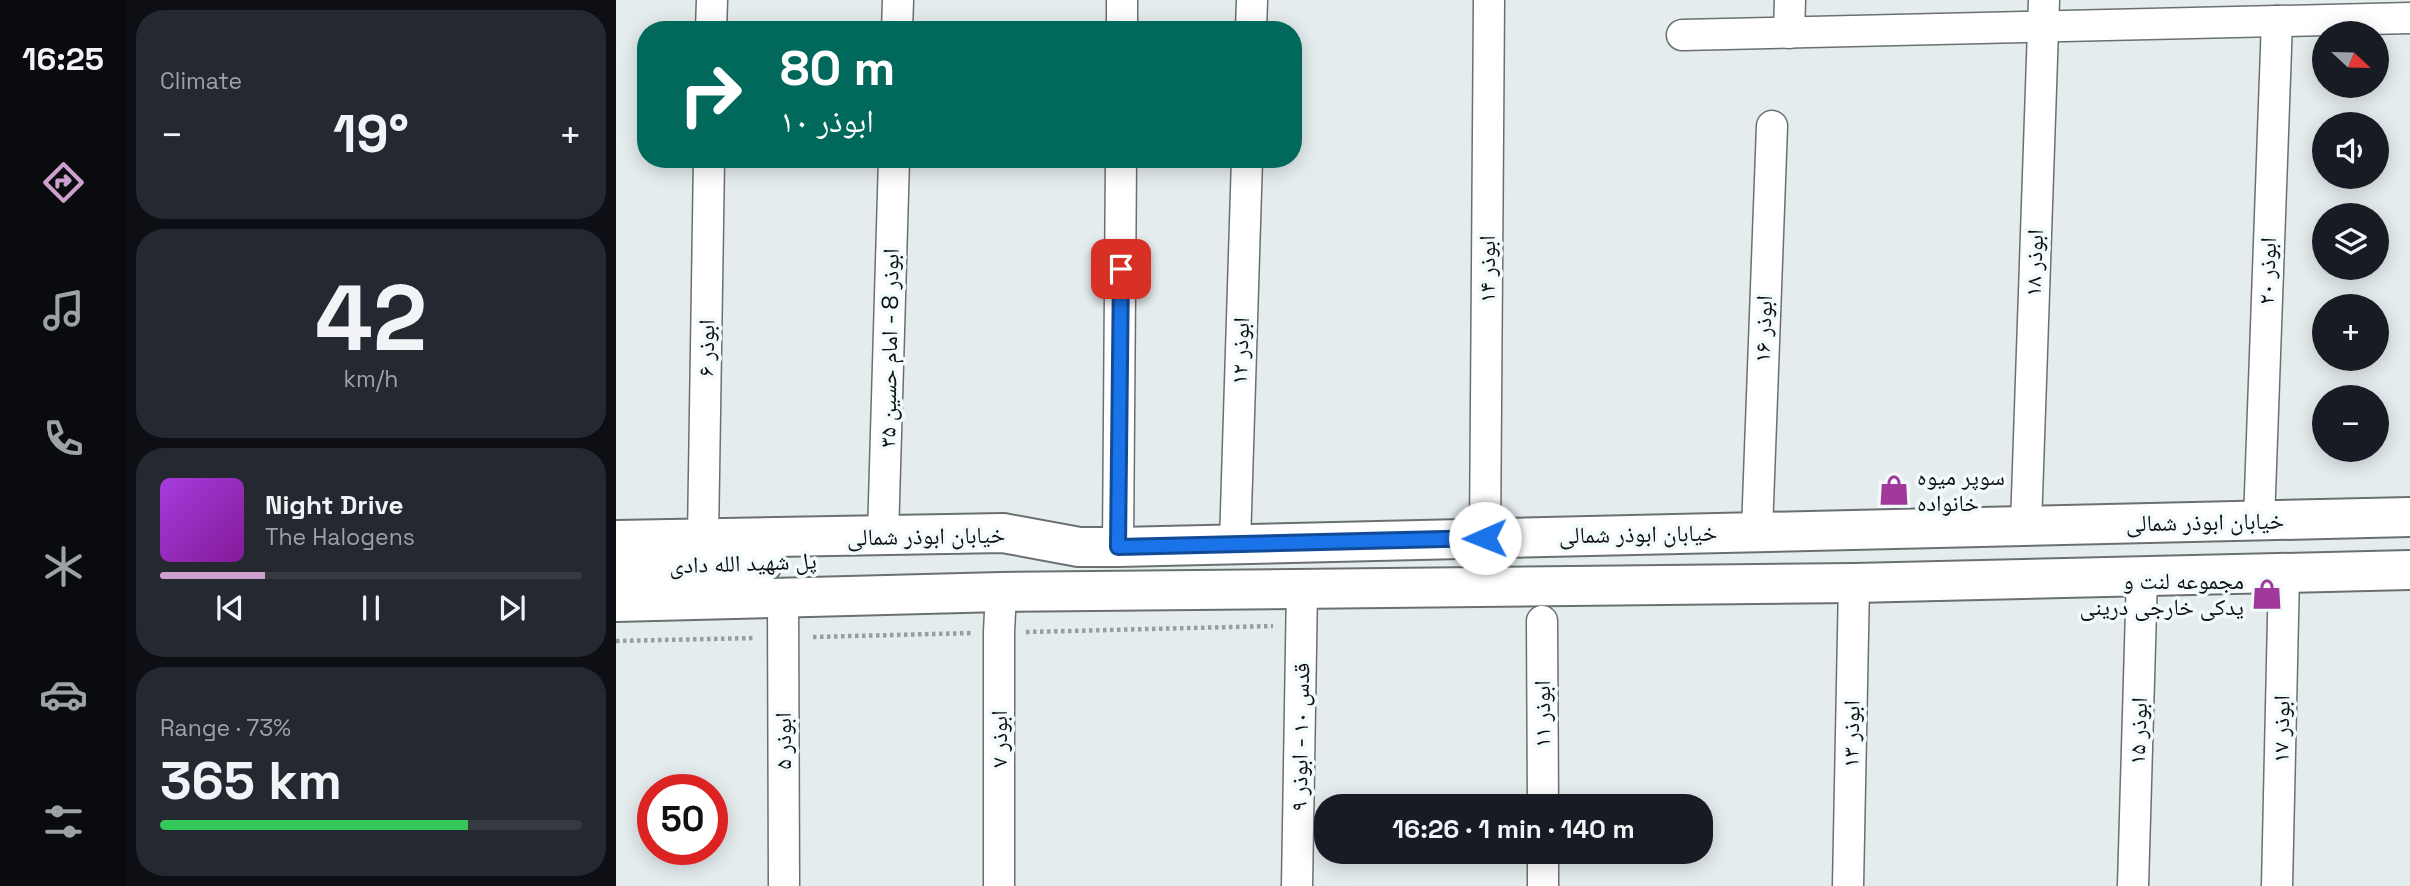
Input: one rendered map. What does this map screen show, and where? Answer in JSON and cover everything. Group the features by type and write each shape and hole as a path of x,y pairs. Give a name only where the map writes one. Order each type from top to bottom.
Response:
{"main road":[{"name":"خیابان ابوذر شمالی","path":"616,540 1003,533 1079,547 1118,547 2410,517"},
{"name":"پل شهید الله دادی","path":"616,568 1003,558 1079,547"},
{"path":"616,602 1001,592 1854,583 2410,570"}],"street":[{"path":"711,21 712,0"},
{"path":"897,21 898,0"},
{"path":"1122,0 1122,21"},
{"path":"1251,21 1252,0"},
{"name":"ابوذر ۱۴","path":"1485,538 1489,0"},
{"path":"1789,33 1790,0"},
{"path":"1682,35 1789,33 2043,13 2203,11 2277,21 2410,18"},
{"name":"ابوذر ۱۸","path":"2026,526 2043,13"},
{"name":"ابوذر ۲۰","path":"2259,521 2277,21"},
{"name":"ابوذر ۱۶","path":"1756,531 1772,126"},
{"name":"ابوذر ۶","path":"703,538 709,168"},
{"name":"ابوذر 8 - امام حسین ۳۵","path":"883,536 894,168"},
{"path":"1118,547 1121,168"},
{"name":"ابوذر ۱۲","path":"1235,543 1247,168"},
{"name":"ابوذر ۱۷","path":"2277,886 2284,573"},
{"name":"ابوذر ۱۵","path":"2133,886 2142,576"},
{"name":"ابوذر ۱۳","path":"1848,886 1854,583"},
{"name":"قدس ۱۰ - ابوذر ۹","path":"1297,886 1302,588"},
{"name":"ابوذر ۷","path":"999,886 1001,592"},
{"name":"ابوذر ۵","path":"783,597 784,886"},
{"name":"ابوذر ۱۱","path":"1542,621 1542,794"},
{"path":"1543,864 1543,886"}],"place":[{"name":"سوپر میوه خانواده","path":"1894,490"},
{"name":"مجموعه لنت و یدکی خارجی درینی","path":"2267,594"}],"route":[{"path":"1121,269 1118,547 1485,538"}]}
